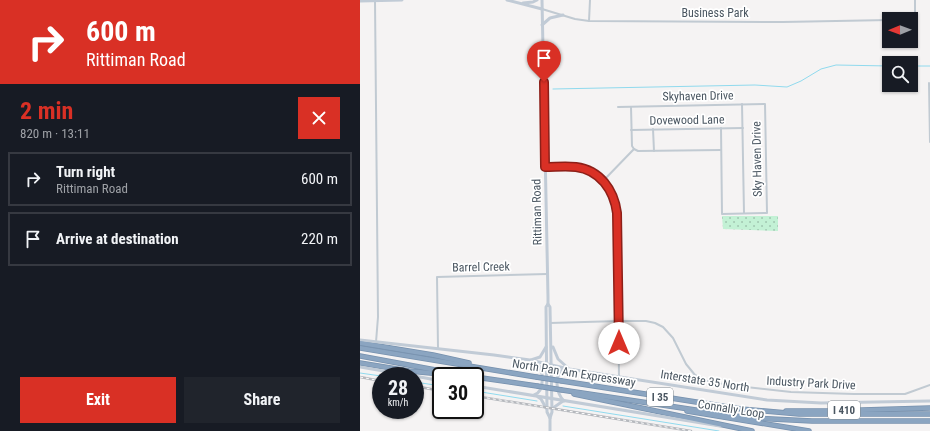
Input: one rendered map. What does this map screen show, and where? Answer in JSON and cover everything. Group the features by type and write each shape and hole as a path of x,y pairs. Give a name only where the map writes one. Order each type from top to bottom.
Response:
{"highway":[{"path":"360,343 433,355 466,362 478,367"},
{"name":"North Pan Am Expressway","path":"360,348 475,367"},
{"path":"360,356 432,369"},
{"path":"360,363 432,372"},
{"name":"North Pan Am Expressway","path":"484,368 758,410 799,414 930,414"},
{"name":"North Pan Am Expressway","path":"484,378 734,416 771,420 930,421"},
{"path":"562,390 580,396 751,431"},
{"name":"Connally Loop","path":"652,404 697,414 808,431"},
{"name":"Connally Loop","path":"758,410 830,411 930,408"}],"main road":[{"path":"360,1 402,0"},
{"path":"507,0 542,9"},
{"path":"516,2 529,3 537,0"},
{"name":"Rittiman Road","path":"542,0 547,274 552,365 552,408 550,431"},
{"path":"542,25 550,18 563,15"},
{"name":"Rittiman Road","path":"548,304 546,307 547,398 550,418"},
{"name":"Interstate 35 North","path":"360,340 530,360 619,377 767,400 821,402 930,401"},
{"path":"551,341 556,356 568,368"},
{"path":"530,360 540,357 547,344"},
{"path":"532,395 538,394 541,389 541,369 539,364 536,362"},
{"path":"360,367 372,369"},
{"path":"564,401 559,395 558,376 561,370 568,368"},
{"path":"484,387 751,431"},
{"path":"532,395 541,399 548,412"},
{"path":"552,408 564,401"}],"street":[{"path":"589,21 590,0"},
{"path":"915,0 915,12"},
{"path":"375,1 378,309 376,342"},
{"name":"Business Park","path":"542,9 589,21 783,22 882,20"},
{"path":"929,83 930,142"},
{"path":"721,128 722,214 744,213 742,104"},
{"name":"Skyhaven Drive","path":"618,107 765,104"},
{"name":"Sky Haven Drive","path":"744,213 767,213 765,104"},
{"path":"631,106 632,146 638,151 721,150"},
{"name":"Dovewood Lane","path":"631,130 742,128"},
{"path":"653,129 654,151"},
{"path":"603,181 634,149"},
{"path":"545,167 579,168 593,173 603,181 611,192 616,207 619,377"},
{"name":"Barrel Creek","path":"438,348 437,277 547,274"},
{"name":"Industry Park Drive","path":"550,323 619,321 646,321 655,323 664,327 673,338 686,364 695,375 706,381 791,392 854,394 905,394 930,385"}],"green space":[{"path":"722,216 778,216 778,231 723,229"}],"waterway":[{"path":"553,89 755,85 787,87 801,81 821,69 836,65 882,66"},
{"path":"918,66 930,66"},
{"path":"360,373 372,375"},
{"path":"424,383 432,385"},
{"path":"484,392 537,401"},
{"path":"563,406 719,431"}],"railway":[{"path":"360,377 372,379"},
{"path":"424,388 432,389"},
{"path":"484,397 691,431"}],"route":[{"path":"544,82 545,167 575,167 589,170 598,176 609,187 614,197 617,213 619,343"}]}
